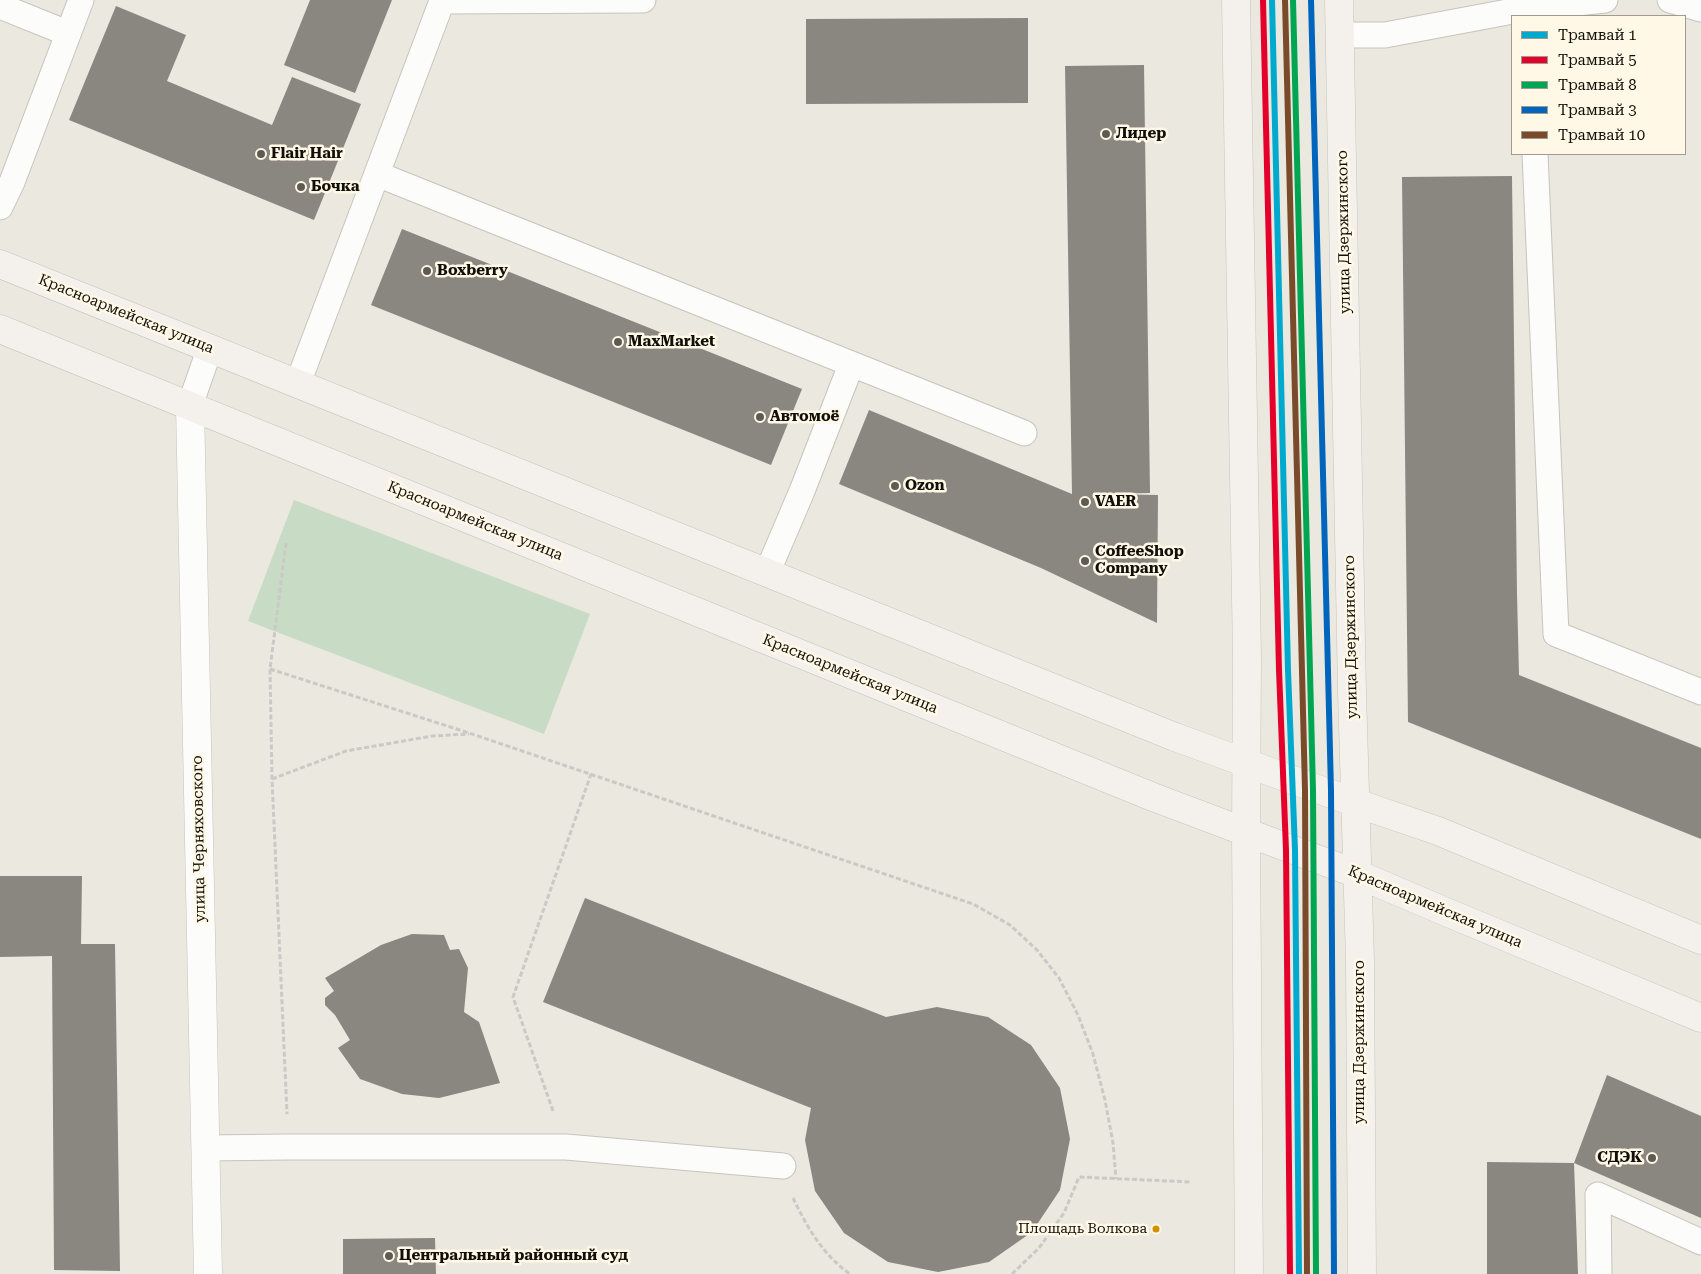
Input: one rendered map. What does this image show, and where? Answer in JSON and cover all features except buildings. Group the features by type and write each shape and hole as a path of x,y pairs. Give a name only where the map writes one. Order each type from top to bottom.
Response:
{"main road":[{"path":"1236,0 1247,657 1246,833 1249,1274"},
{"name":"улица Дзержинского","path":"1339,0 1352,692 1360,969 1362,1274"},
{"name":"Красноармейская улица","path":"0,264 1176,737 1438,831 1701,940"},
{"name":"Красноармейская улица","path":"0,328 1135,790 1357,874 1701,1018"}],"street":[{"name":"улица Черняховского","path":"190,405 208,1274"}],"lane":[{"path":"0,208 12,182 81,0"},
{"path":"298,383 442,1 643,0"},
{"path":"1340,36 1385,36 1529,8 1605,0"},
{"path":"1670,0 1701,9"},
{"path":"0,6 67,33"},
{"path":"1535,155 1556,634 1701,692"},
{"path":"377,174 1024,434"},
{"path":"190,405 210,348"},
{"path":"768,573 851,365"},
{"path":"206,1148 566,1147 783,1166"},
{"path":"1599,1274 1598,1195 1701,1242"}],"path":[{"path":"286,543 270,669 272,779 288,1147"},
{"path":"270,669 592,774 973,904 1010,925 1037,950 1059,978 1078,1015 1093,1054 1105,1100 1113,1142 1116,1179"},
{"path":"272,779 346,751 432,736 472,734"},
{"path":"566,1147 512,997 592,774"},
{"path":"783,1166 792,1197 806,1225 819,1244 839,1266 850,1274"},
{"path":"1012,1274 1039,1248 1064,1213 1080,1177 1192,1182"}],"green space":[{"path":"294,500 590,614 544,734 248,621"}],"tram line":[{"name":"5","path":"1263,0 1279,670 1286,850 1290,1274"},
{"name":"1","path":"1272,0 1288,670 1295,850 1299,1274"},
{"name":"10","path":"1285,0 1305,790 1307,1274"},
{"name":"8","path":"1293,0 1313,790 1316,1274"},
{"name":"3","path":"1311,0 1331,790 1334,1274"}],"place":[{"name":"Лидер","path":"1106,134"},
{"name":"Flair Hair","path":"261,154"},
{"name":"Бочка","path":"301,187"},
{"name":"Boxberry","path":"427,271"},
{"name":"MaxMarket","path":"618,342"},
{"name":"Автомоё","path":"760,417"},
{"name":"Ozon","path":"895,486"},
{"name":"VAER","path":"1085,502"},
{"name":"CoffeeShop Company","path":"1085,561"},
{"name":"СДЭК","path":"1652,1158"},
{"name":"Площадь Волкова","path":"1156,1229"},
{"name":"Центральный районный суд","path":"389,1256"}]}
